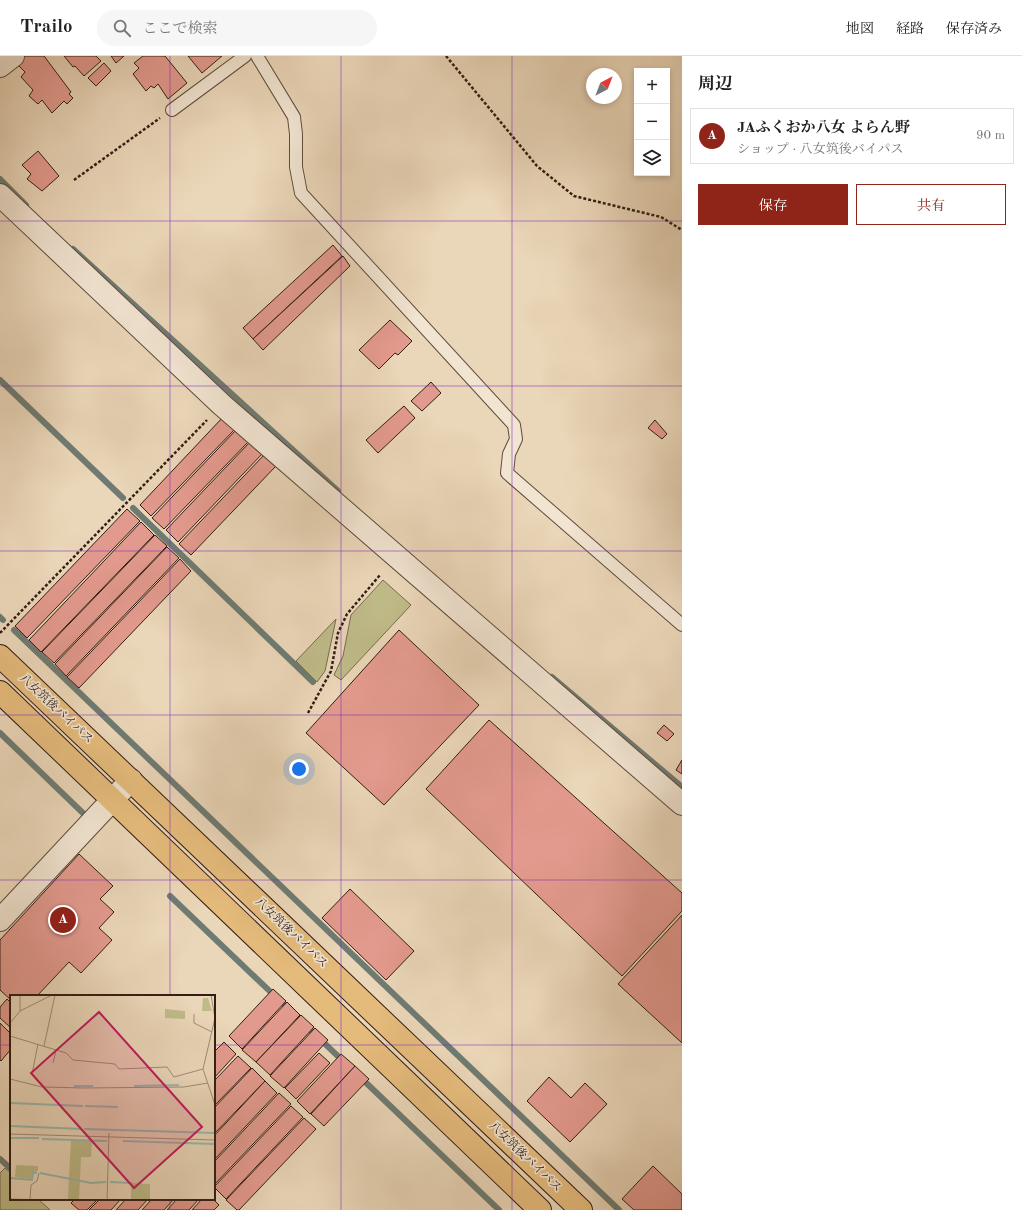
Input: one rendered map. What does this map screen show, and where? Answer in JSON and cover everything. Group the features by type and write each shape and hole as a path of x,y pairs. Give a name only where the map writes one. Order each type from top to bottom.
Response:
{"highway":[{"name":"八女筑後バイパス","path":"0,656 581,1210"},
{"path":"0,692 540,1210"}],"street":[{"path":"0,66 13,56"},
{"path":"0,195 222,405 682,804"},
{"path":"0,920 131,780"}],"lane":[{"path":"172,110 245,56"},
{"path":"257,56 294,116 296,134 296,167 301,193 514,425 516,439 509,454 507,473 682,625"}],"path":[{"path":"446,56 537,166 574,196 661,217 682,230"},
{"path":"74,180 172,110"},
{"path":"0,633 222,405"},
{"path":"308,713 331,671 338,633 347,614 380,575"}],"shaded area":[{"path":"383,580 411,605 341,680 334,675 343,656 351,615"},
{"path":"336,619 325,671 317,682 296,661"},
{"path":"5,1168 10,1172 10,1200 39,1200 50,1210 0,1210 0,1173"}],"building":[{"path":"25,56 44,56 71,92 69,94 73,98 67,104 64,101 52,113 42,100 38,104 29,96 33,90 21,77 25,72 16,63"},
{"path":"64,56 96,56 101,61 84,76 75,66 73,67"},
{"path":"111,56 124,56 116,63"},
{"path":"143,56 165,56 187,83 168,99 158,84 154,88 151,86 146,91 133,74 139,68 134,63"},
{"path":"188,56 222,56 202,73"},
{"path":"104,63 111,71 96,86 88,78"},
{"path":"38,151 59,176 42,191 27,179 31,174 22,165"},
{"path":"333,245 342,256 253,339 243,328"},
{"path":"343,256 350,266 263,350 253,339"},
{"path":"390,320 412,341 398,355 395,353 379,369 359,350"},
{"path":"431,382 441,393 422,411 411,401"},
{"path":"404,406 415,418 378,453 366,440"},
{"path":"224,416 236,428 151,516 140,505"},
{"path":"655,420 667,434 662,439 648,428"},
{"path":"237,429 249,441 164,529 152,518"},
{"path":"250,442 263,453 178,542 166,530"},
{"path":"264,455 276,466 191,555 179,544"},
{"path":"127,509 140,521 27,638 15,626"},
{"path":"141,522 154,535 41,652 29,640"},
{"path":"155,535 167,546 54,663 42,652"},
{"path":"167,547 179,558 66,676 55,664"},
{"path":"180,559 191,571 79,688 67,677"},
{"path":"399,630 479,705 384,805 306,733"},
{"path":"489,720 682,893 682,911 622,976 426,789"},
{"path":"664,725 674,734 667,741 657,733"},
{"path":"682,760 682,774 676,770"},
{"path":"79,854 113,886 100,899 114,912 99,928 112,940 81,973 69,962 38,995 10,995 10,999 0,990 0,940"},
{"path":"350,889 414,951 386,980 322,918"},
{"path":"682,915 682,1043 618,984"},
{"path":"273,989 286,1001 242,1049 229,1036"},
{"path":"7,999 10,1002 10,1027 0,1018 0,1007"},
{"path":"287,1002 300,1015 256,1062 242,1050"},
{"path":"301,1015 314,1027 270,1075 256,1062"},
{"path":"0,1023 10,1033 10,1050 1,1061"},
{"path":"315,1028 328,1040 284,1088 270,1076"},
{"path":"224,1042 236,1054 215,1077 215,1051"},
{"path":"319,1053 330,1063 296,1099 285,1088"},
{"path":"341,1054 355,1066 310,1114 297,1101"},
{"path":"238,1056 251,1068 215,1105 215,1080"},
{"path":"355,1066 369,1079 324,1126 311,1114"},
{"path":"252,1068 265,1081 215,1133 215,1107"},
{"path":"549,1077 571,1098 585,1083 607,1104 570,1142 527,1101"},
{"path":"265,1081 277,1093 215,1159 215,1135"},
{"path":"279,1093 291,1104 215,1184 215,1161"},
{"path":"291,1106 303,1117 226,1199 215,1188 215,1186"},
{"path":"304,1118 316,1129 239,1210 237,1210 226,1200"},
{"path":"653,1166 682,1194 682,1210 634,1210 622,1199"},
{"path":"74,1200 97,1200 87,1210 79,1210 71,1203"},
{"path":"99,1200 120,1200 111,1210 89,1210"},
{"path":"125,1200 147,1200 138,1210 116,1210"},
{"path":"151,1200 173,1200 164,1210 142,1210"},
{"path":"176,1200 198,1200 189,1210 167,1210"},
{"path":"201,1200 214,1200 219,1205 214,1210 192,1210"}],"waterway":[{"path":"0,179 26,205"},
{"path":"73,249 338,491"},
{"path":"0,380 123,498"},
{"path":"133,508 313,682"},
{"path":"0,617 3,620"},
{"path":"14,630 619,1210"},
{"path":"552,677 682,787"},
{"path":"0,733 86,816"},
{"path":"170,896 343,1061"},
{"path":"360,1077 499,1210"},
{"path":"0,1159 10,1168"}],"place":[{"name":"JAふくおか八女 よらん野","path":"63,920"}]}
